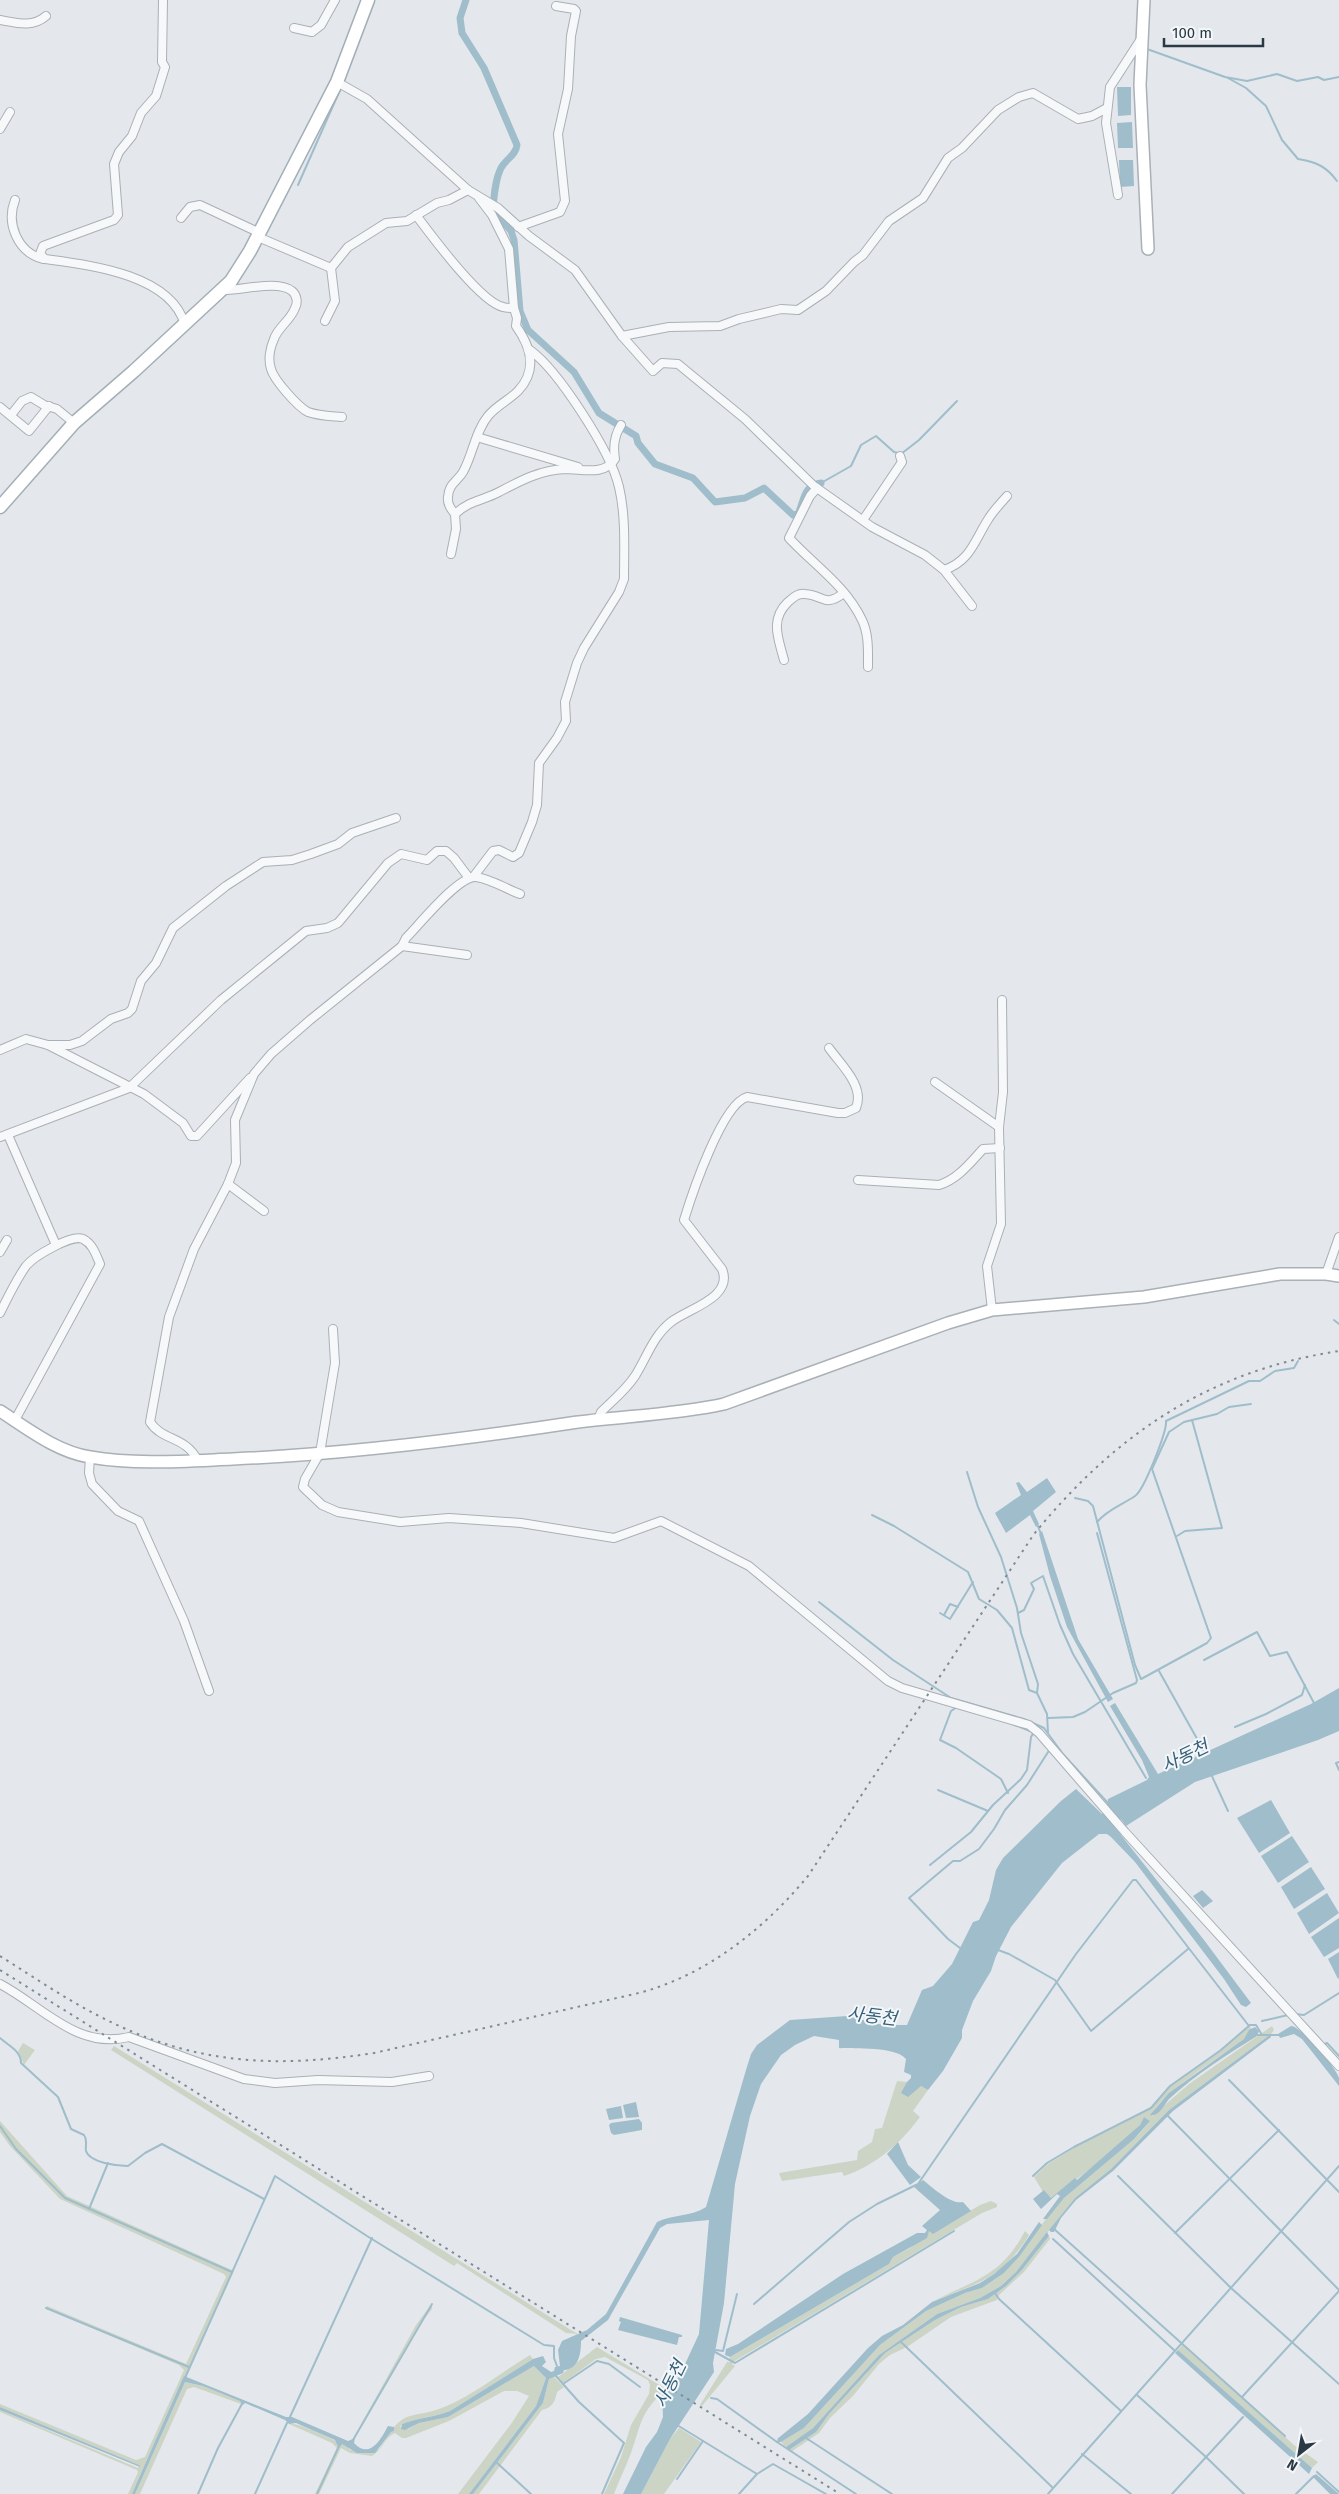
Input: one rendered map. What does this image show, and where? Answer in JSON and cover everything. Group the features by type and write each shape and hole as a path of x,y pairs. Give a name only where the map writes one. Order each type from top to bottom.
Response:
{"main road":[{"path":"0,506 74,423 185,325 231,281 259,235 337,82 368,0"},
{"path":"1144,0 1140,85 1148,249"},
{"path":"0,1411 61,1448 90,1457 120,1460 198,1461 320,1453 455,1440 598,1420 699,1410 724,1404 948,1323 992,1310 1144,1297 1280,1274 1326,1274 1339,1276"}],"street":[{"path":"45,259 40,254 43,246 114,220 118,215 114,164 119,152 132,136 141,113 156,96 164,67 162,56 163,0"},
{"path":"294,28 312,32 322,25 335,0"},
{"path":"518,227 560,212 565,201 558,134 568,89 571,36 576,11 556,6"},
{"path":"0,20 28,25 39,22 46,16"},
{"path":"1118,195 1106,123 1110,87 1114,77 1141,39"},
{"path":"0,1050 26,1039 48,1045 156,1102 183,1123 192,1136 197,1136 271,1054 402,946 406,938 450,892 471,877 493,851 499,850 513,857 525,841 537,805 539,763 558,738 566,721 565,702 584,648 619,592 624,580 619,487 598,438 547,363 530,350 516,326 517,318 514,308 509,249 492,216 472,192 367,98 337,82"},
{"path":"622,336 668,327 720,326 739,319 781,309 798,310 826,292 854,262 864,255 889,221 923,198 948,158 962,148 998,110 1019,97 1033,93 1078,119 1092,116 1107,108"},
{"path":"0,129 10,112"},
{"path":"472,192 498,208 518,227 575,270 622,336 653,371 662,363 678,364 745,419 814,486 863,520 925,555 944,570 972,606"},
{"path":"325,321 335,301 331,268 348,247 386,222 407,221 416,215 472,192"},
{"path":"16,200 11,211 13,230 30,253 45,259 92,265 152,286 173,303 183,317 185,325"},
{"path":"181,218 190,207 200,204 259,235 331,268"},
{"path":"416,215 472,284 501,307 514,308"},
{"path":"222,290 238,290 268,284 288,288 294,293 297,302 295,310 278,330 273,340 270,353 272,372 296,402 307,411 322,416 342,417"},
{"path":"452,554 456,529 455,514 448,500 451,484 462,474 477,437 489,415 518,391 523,384 530,370 530,350"},
{"path":"11,415 26,397 31,397 57,409 74,423"},
{"path":"0,408 29,431 50,406"},
{"path":"455,514 466,504 499,492 527,476 562,469 601,470 611,466 615,459 613,447 619,427"},
{"path":"477,437 587,470"},
{"path":"863,520 902,462 900,456"},
{"path":"814,486 790,538 844,593 862,620 865,630 868,667"},
{"path":"944,570 956,566 966,558 989,518 1007,496"},
{"path":"784,660 777,638 780,609 795,596 804,594 827,601 834,601 844,593"},
{"path":"48,1045 70,1045 82,1041 111,1019 128,1013 132,1009 141,981 156,963 173,928 263,862 292,860 311,854 338,844 352,833 396,818"},
{"path":"56,1245 4,1136 129,1088 221,1000 306,931 327,928 338,923 388,863 401,854 427,860 437,851 446,851 471,877 520,894"},
{"path":"402,946 467,955"},
{"path":"992,1310 987,1266 1001,1224 999,1127 1003,1092 1002,1000"},
{"path":"598,1420 600,1412 634,1377 658,1334 680,1315 713,1297 722,1287 724,1273 722,1269 684,1220 706,1159 730,1109 747,1097 838,1113 845,1113 856,1108 859,1100 858,1089 829,1048"},
{"path":"198,1461 192,1449 154,1428 150,1422 160,1358 169,1317 194,1249 228,1184 236,1162 235,1120 254,1074"},
{"path":"935,1082 999,1127"},
{"path":"858,1180 939,1184 951,1180 964,1170 983,1149 1000,1148"},
{"path":"228,1184 264,1211"},
{"path":"0,1313 31,1260 56,1245 77,1237 85,1240 94,1248 100,1264 14,1420"},
{"path":"1326,1274 1339,1237"},
{"path":"0,1252 7,1240"},
{"path":"333,1329 335,1363 320,1453 305,1479 304,1487 322,1505 338,1512 400,1522 449,1518 521,1523 614,1538 661,1521 750,1566 888,1681 902,1688 1029,1725 1039,1733 1106,1811 1339,2066"},
{"path":"90,1457 89,1473 92,1484 118,1511 139,1521 184,1620 209,1691"},
{"path":"0,1984 75,2033 115,2041 129,2037 244,2079 276,2083 318,2080 392,2082 430,2076"}],"green space":[{"path":"1272,2026 1274,2030 1271,2034 1169,2110 1111,2169 1075,2198 1016,2272 1001,2286 980,2298 937,2314 879,2355 813,2428 786,2447 781,2442 804,2428 880,2345 926,2311 965,2293 982,2288 1004,2273 1019,2257 1045,2220 1064,2198 1139,2134 1150,2121 1144,2117 1140,2125 1098,2163 1051,2198 1045,2191 1043,2192 1034,2177 1048,2164 1074,2148 1151,2109 1173,2084 1221,2051 1249,2027 1252,2028 1244,2039 1165,2098 1152,2116 1189,2084"},
{"path":"23,2043 35,2050 24,2065 18,2051"},
{"path":"114,2046 578,2334 566,2333 457,2263 454,2266 111,2050"},
{"path":"897,2081 907,2082 914,2090 921,2086 928,2090 913,2111 920,2117 896,2144 877,2160 844,2176 842,2172 782,2181 779,2173 857,2160 858,2151 872,2142 875,2129 882,2128"},
{"path":"0,2121 67,2196 234,2271 132,2494 128,2494 138,2472 137,2470 0,2412 0,2410 138,2468 139,2465 0,2407 0,2404 136,2460 145,2457 184,2370 179,2365 45,2308 47,2306 186,2364 226,2277 224,2274 60,2199 10,2146 0,2132"},
{"path":"991,2201 997,2204 997,2207 982,2213 733,2362 732,2364 735,2366 702,2406 700,2405 727,2362 730,2362 730,2357 889,2264 893,2257 910,2248 929,2231 941,2228 980,2205"},
{"path":"1025,2231 1029,2235 1019,2250 998,2271 975,2284 932,2302 974,2282 996,2268 1016,2246"},
{"path":"1049,2236 1050,2239 1024,2272 999,2295 997,2300 951,2317 907,2347 890,2355 879,2364 853,2396 830,2418 819,2433 791,2452 789,2450 816,2432 829,2414 885,2353 935,2320 961,2307 988,2299 1006,2286 1021,2271"},
{"path":"430,2306 432,2306 432,2309 417,2328 354,2437 416,2325"},
{"path":"1182,2345 1294,2445 1318,2462 1312,2468 1178,2350"},
{"path":"597,2347 666,2389 657,2397 643,2418 614,2494 604,2494 621,2457 631,2425 649,2394 650,2385 648,2380 605,2357 596,2359 563,2383 558,2377"},
{"path":"530,2355 533,2359 450,2411 408,2422 400,2427 408,2429 419,2423 448,2417 534,2366 546,2378 536,2406 469,2494 458,2494 511,2424 529,2396 517,2391 504,2391 449,2421 406,2438 402,2438 395,2433 378,2450 399,2422 414,2415 436,2410 461,2399"},
{"path":"553,2376 564,2387 557,2392 552,2404 542,2410 479,2494 473,2494 543,2403 549,2379"},
{"path":"185,2382 203,2386 241,2401 241,2404 194,2387 187,2389 140,2494 135,2494"},
{"path":"289,2424 318,2433 348,2447 350,2450 378,2450 372,2456 350,2453 341,2448 319,2494 315,2494 337,2448 332,2443"},
{"path":"679,2428 701,2442 664,2494 641,2494 670,2439"}],"water":[{"path":"1117,87 1131,87 1131,115 1118,116"},
{"path":"1132,122 1133,148 1118,148 1117,123"},
{"path":"1119,160 1133,160 1134,186 1120,187"},
{"path":"1047,1478 1056,1492 1033,1511 1039,1524 1036,1527 1030,1515 1006,1533 995,1513 1021,1495 1016,1483 1019,1482 1027,1492"},
{"path":"1042,1531 1078,1639 1113,1699 1108,1702 1067,1627 1050,1576 1039,1534"},
{"path":"1339,1688 1339,1731 1195,1782 1126,1826 1121,1819 1113,1825 1251,2003 1246,2007 1241,2005 1224,1979 1135,1862 1111,1837 1107,1834 1099,1834 1062,1863 1011,1927 996,1956 991,1971 973,2001 962,2030 962,2038 943,2071 928,2090 921,2086 908,2097 901,2093 911,2075 904,2072 906,2059 893,2052 874,2049 839,2048 839,2040 814,2036 795,2045 781,2055 761,2084 750,2116 735,2184 724,2303 713,2363 714,2372 670,2439 641,2494 623,2494 646,2447 657,2432 663,2417 662,2392 679,2377 699,2334 709,2220 667,2224 660,2228 608,2320 581,2341 580,2355 573,2367 549,2379 543,2403 473,2494 469,2494 536,2406 546,2378 534,2366 448,2417 419,2423 405,2430 401,2429 402,2424 450,2411 533,2359 543,2356 546,2362 542,2366 551,2372 554,2371 555,2367 560,2366 558,2350 562,2341 587,2330 606,2314 657,2222 706,2207 751,2054 757,2045 790,2020 847,2016 883,2025 907,2025 922,1990 933,1986 952,1964 973,1922 979,1920 989,1900 996,1870 1003,1858 1061,1801 1076,1789 1102,1814 1106,1811 1108,1799 1147,1780 1149,1777 1142,1760 1110,1706 1115,1703 1158,1774 1311,1704"},
{"path":"1271,1800 1290,1833 1259,1853 1237,1818"},
{"path":"1292,1836 1309,1862 1278,1883 1261,1856"},
{"path":"1311,1867 1325,1889 1294,1909 1281,1887"},
{"path":"1202,1890 1213,1901 1203,1908 1193,1896"},
{"path":"1327,1893 1339,1913 1309,1934 1297,1913"},
{"path":"1339,1918 1339,1948 1324,1957 1311,1937"},
{"path":"1339,1952 1339,1978 1338,1979 1328,1959"},
{"path":"1291,2026 1310,2040 1325,2057 1339,2078 1339,2086 1302,2039 1294,2034 1280,2038 1278,2034"},
{"path":"1255,2027 1259,2031 1257,2036 1201,2073 1169,2099 1159,2112 1150,2115 1169,2093 1244,2039 1249,2030"},
{"path":"1271,2034 1271,2037 1173,2111 1113,2171 1076,2200 1061,2218 1054,2232 1049,2230 1075,2198 1111,2169 1169,2110"},
{"path":"636,2102 639,2117 626,2118 623,2105"},
{"path":"621,2106 623,2118 609,2120 606,2109"},
{"path":"1144,2117 1150,2121 1134,2139 1064,2198 1047,2219 1043,2219 1060,2196 1057,2194 1041,2209 1033,2199 1044,2190 1051,2198 1075,2178 1077,2180 1140,2125"},
{"path":"639,2119 642,2123 642,2130 614,2135 611,2133 609,2125 611,2123"},
{"path":"898,2142 908,2165 921,2177 910,2185 887,2154"},
{"path":"923,2180 947,2198 963,2202 971,2211 933,2234 929,2231 927,2238 893,2257 889,2264 730,2357 725,2355 726,2349 738,2344 843,2274 917,2233 925,2233 927,2230 922,2226 940,2210 914,2187"},
{"path":"1039,2222 1042,2225 1019,2257 1004,2273 982,2288 965,2293 926,2311 880,2345 804,2428 781,2442 777,2439 808,2414 868,2348 882,2336 903,2325 932,2302 980,2283 994,2274 1017,2254"},
{"path":"1047,2232 1049,2236 1021,2271 1006,2286 988,2299 961,2307 935,2320 885,2353 829,2414 816,2432 789,2450 786,2447 813,2428 879,2355 937,2314 980,2298 1001,2286 1016,2272"},
{"path":"620,2317 682,2335 682,2337 679,2337 677,2345 618,2330 621,2322 619,2321"},
{"path":"1178,2350 1312,2468 1309,2474 1175,2353"},
{"path":"184,2376 286,2417 292,2417 348,2441 355,2438 354,2443 360,2448 370,2449 374,2446 388,2426 394,2427 394,2431 391,2432 375,2453 357,2453 342,2444 339,2448 335,2440 296,2423 289,2424 285,2420 245,2403 243,2405 240,2401 203,2386 185,2382 135,2494 132,2494"},
{"path":"0,2407 139,2465 140,2467 0,2410"},
{"path":"1316,2474 1339,2494 1330,2494 1313,2477"}],"waterway":[{"path":"466,0 460,18 462,33 484,68 517,145 515,152 503,165 499,173 493,209 511,231 514,240 520,311 528,330 574,372 599,413 636,436 638,443 655,464 693,478 715,502 745,498 764,488 793,515 798,514 807,491 815,484 821,483"},
{"path":"1147,49 1225,77 1247,81 1277,74 1297,81 1318,77 1324,80 1339,77"},
{"path":"1228,78 1246,88 1266,106 1282,140 1298,159 1320,166 1337,181"},
{"path":"298,185 340,90"},
{"path":"524,334 528,330"},
{"path":"821,483 851,466 861,445 876,436 894,452 901,454 919,440 957,401"},
{"path":"1334,1320 1339,1324"},
{"path":"1097,1522 1139,1492 1159,1448 1166,1421 1249,1381 1260,1381 1275,1371 1294,1368 1298,1361"},
{"path":"1075,1498 1088,1501 1093,1506 1135,1665 1141,1679 1207,1643 1211,1638 1152,1469 1169,1432 1184,1422 1217,1414 1229,1407 1251,1404"},
{"path":"1177,1536 1185,1531 1222,1528 1192,1420"},
{"path":"967,1472 978,1507 1001,1557 1017,1608 1021,1633 1038,1684 1037,1693"},
{"path":"872,1515 894,1526 968,1572 979,1599 997,1610 1012,1628 1029,1690 1037,1693 1047,1714 1048,1733"},
{"path":"1037,1524 1041,1534"},
{"path":"1048,1718 1073,1717 1085,1712 1113,1693 1136,1683 1137,1680 1097,1533"},
{"path":"1018,1613 1024,1610 1034,1589 1031,1583 1043,1576 1060,1625 1073,1654 1146,1778"},
{"path":"940,1613 950,1619 973,1582"},
{"path":"819,1602 893,1660 951,1698 1024,1719 1044,1728 1063,1754 1108,1803"},
{"path":"944,1615 950,1604 958,1607"},
{"path":"1204,1660 1257,1632 1270,1656 1287,1652 1314,1703"},
{"name":"사동천","path":"1159,1671 1205,1753"},
{"path":"1235,1727 1266,1714 1302,1695 1305,1685"},
{"path":"957,1707 951,1711 940,1740 956,1748 1001,1779 1008,1793"},
{"path":"1007,1722 1030,1731"},
{"path":"930,1865 971,1832 993,1805 1021,1779 1027,1770 1031,1737 1034,1732"},
{"path":"960,1948 948,1939 909,1898 953,1861 960,1861 979,1849 1005,1810 1027,1785 1050,1749"},
{"path":"1339,1762 1336,1763 1339,1770"},
{"path":"1211,1774 1228,1811"},
{"path":"938,1790 988,1811"},
{"path":"754,2304 849,2222 877,2204 918,2184 1076,1954 1133,1880 1136,1880 1249,2026"},
{"path":"998,1950 1009,1954 1055,1980 1091,2031 1188,1949"},
{"path":"1295,2014 1304,2015 1339,1993"},
{"path":"1262,2021 1288,2015"},
{"path":"1033,2176 1047,2163 1074,2147 1151,2108 1170,2086 1221,2050 1250,2025 1256,2025 1262,2035"},
{"path":"1256,2035 1281,2035"},
{"path":"0,2038 17,2052 21,2063 58,2097 71,2129 84,2135 86,2151 93,2158 105,2163 128,2166 145,2153 162,2144 264,2199"},
{"path":"1323,2045 1327,2043 1339,2056"},
{"path":"1229,2080 1339,2192"},
{"path":"1167,2115 1339,2290"},
{"path":"0,2126 16,2149 65,2198 232,2272"},
{"path":"1175,2233 1279,2130"},
{"path":"89,2209 108,2163"},
{"path":"1048,2494 1339,2166"},
{"path":"185,2378 275,2176 367,2236 544,2345 554,2346 554,2358 557,2366"},
{"path":"1118,2176 1231,2288 1339,2384"},
{"path":"1053,2228 1285,2436"},
{"path":"715,2352 735,2363 954,2231"},
{"path":"290,2417 372,2238"},
{"path":"1053,2239 1174,2350"},
{"path":"1242,2397 1339,2291"},
{"path":"995,2293 999,2299 1121,2411"},
{"path":"716,2350 723,2351 737,2294"},
{"path":"353,2440 432,2304"},
{"path":"46,2308 189,2367"},
{"path":"901,2342 1053,2488"},
{"path":"563,2384 597,2361 609,2364 640,2387"},
{"path":"555,2375 579,2402 624,2443 602,2494"},
{"path":"1137,2395 1244,2494"},
{"path":"711,2398 717,2399 777,2442 781,2440"},
{"path":"198,2494 218,2448 243,2402"},
{"path":"1172,2494 1243,2417"},
{"path":"255,2494 287,2423"},
{"path":"677,2425 757,2474"},
{"path":"806,2438 892,2494"},
{"path":"677,2479 703,2441"},
{"path":"777,2442 856,2494"},
{"path":"317,2494 339,2446"},
{"path":"1082,2454 1131,2494"},
{"path":"496,2462 531,2494"},
{"path":"739,2494 757,2474 773,2464 826,2494"},
{"path":"1317,2472 1339,2492"},
{"path":"1296,2494 1314,2476"}],"railway":[{"path":"0,1956 72,2001 131,2031 165,2044 199,2053 266,2061 301,2061 374,2053 639,1993 688,1975 711,1962 753,1932 791,1896 808,1876 1034,1534 1098,1466 1133,1437 1169,1412 1207,1391 1248,1374 1292,1360 1339,1351"},
{"path":"0,1970 840,2494"}]}
